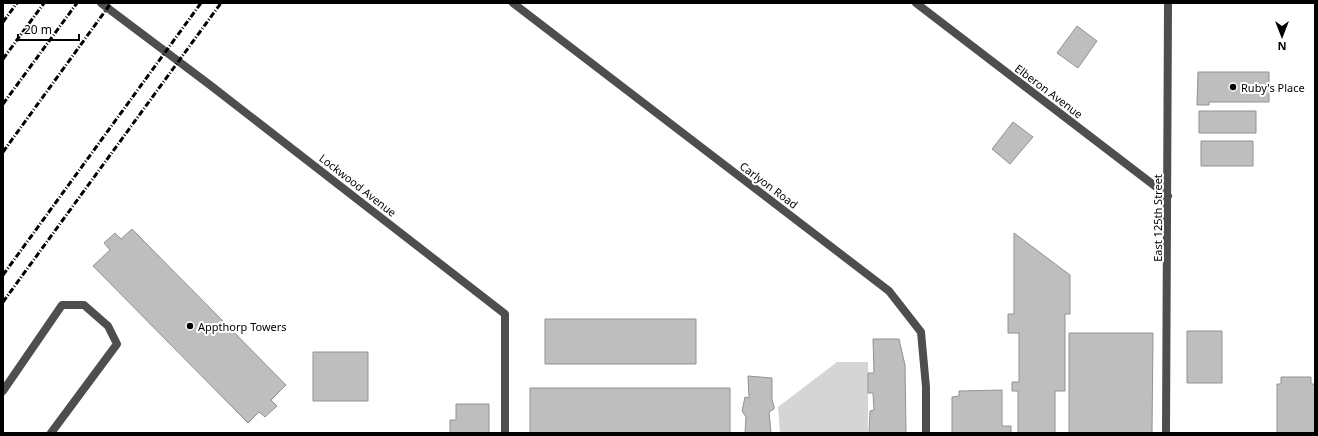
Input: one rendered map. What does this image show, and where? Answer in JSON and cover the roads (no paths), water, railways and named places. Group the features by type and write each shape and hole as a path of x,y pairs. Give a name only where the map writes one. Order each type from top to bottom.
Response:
{"street":[{"name":"Lockwood Avenue","path":"101,3 210,85 505,314 505,433"},
{"name":"Carlyon Road","path":"513,3 889,291 921,332 926,387 926,433"},
{"name":"Elberon Avenue","path":"916,3 1168,196"},
{"name":"East 125th Street","path":"1166,433 1168,3"},
{"path":"3,391 62,305 84,305 108,326 117,344 51,433"}],"railway":[{"path":"3,22 17,3"},
{"path":"3,59 44,3"},
{"path":"3,104 77,3"},
{"path":"3,152 111,3"},
{"path":"3,275 201,3"},
{"path":"3,302 221,3"}],"place":[{"name":"Ruby's Place","path":"1233,87"},
{"name":"Appthorp Towers","path":"190,326"}]}
